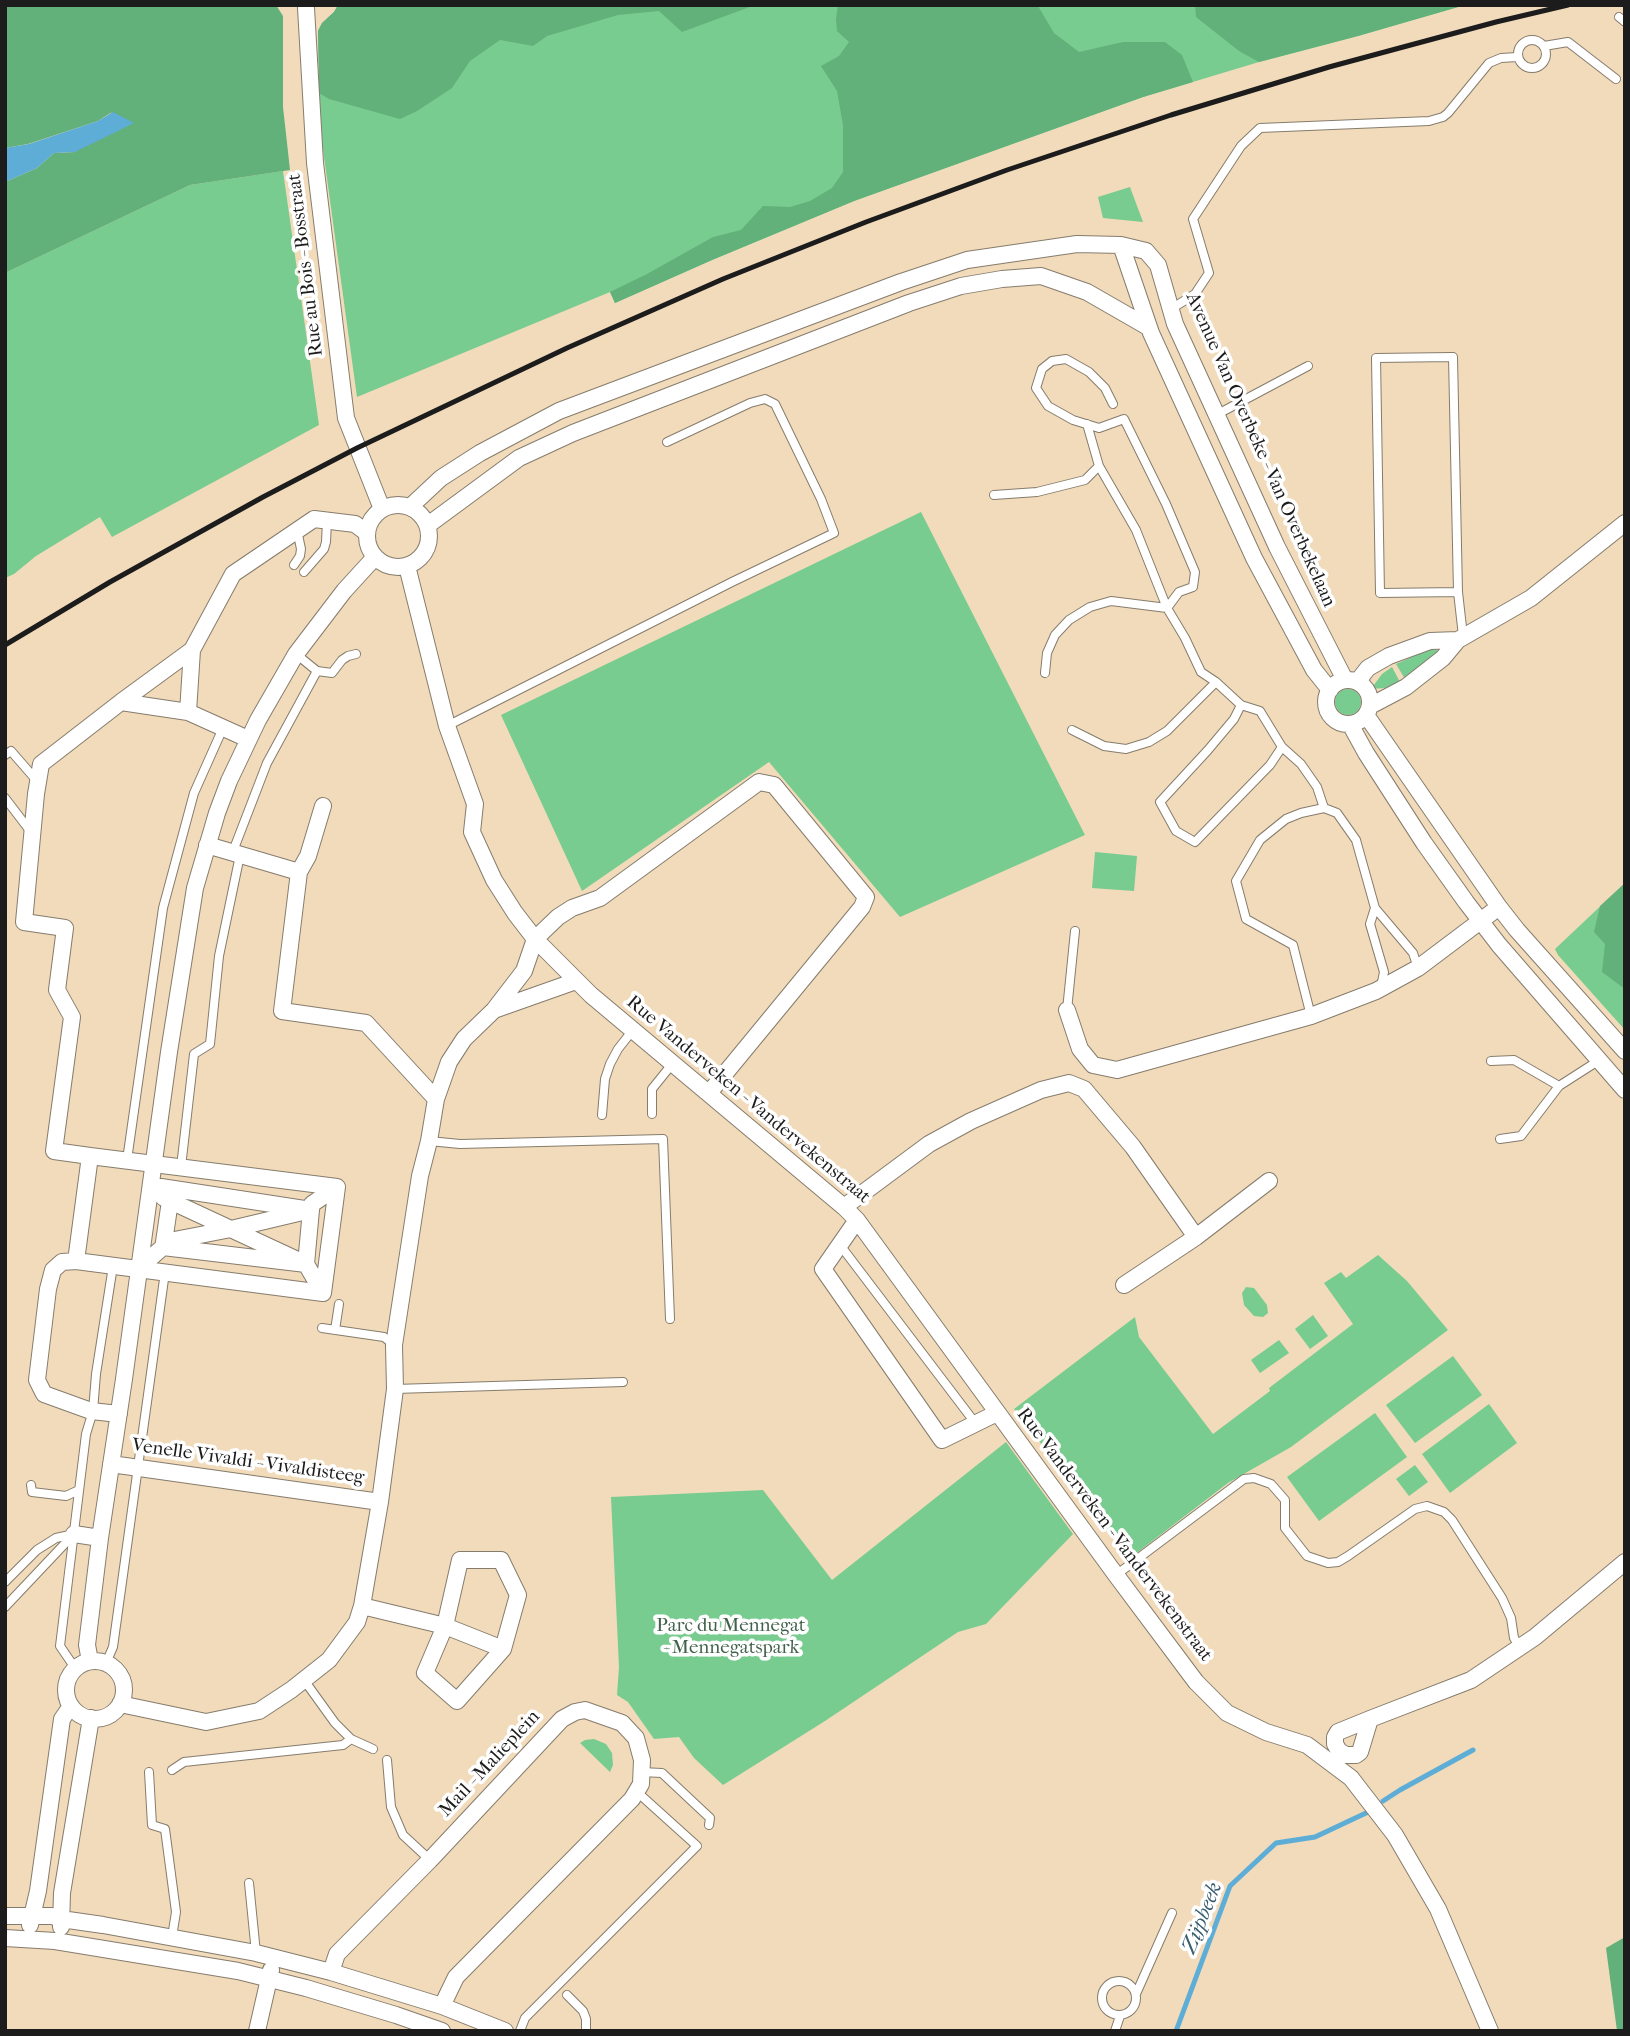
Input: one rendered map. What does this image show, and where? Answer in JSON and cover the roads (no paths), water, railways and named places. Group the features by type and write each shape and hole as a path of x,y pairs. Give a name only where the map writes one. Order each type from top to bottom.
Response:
{"street":[{"name":"Rue au Bois - Bosstraat","path":"306,6 315,163 346,418 382,509"},
{"path":"410,507 441,478 480,453 559,411 888,287 967,260 1077,244 1121,245 1148,327 1192,426 1254,558 1314,670 1330,690"},
{"name":"Avenue Van Overbeke - Van Overbekelaan","path":"1121,245 1146,251 1158,265 1175,324 1277,547 1351,681 1368,692 1368,710 1499,907 1625,1051"},
{"path":"428,525 519,458 562,438 909,303 961,286 1041,276 1087,292 1148,327"},
{"path":"1148,327 1171,309"},
{"path":"1192,426 1216,415"},
{"path":"396,505 410,507 423,517 428,525 429,542 426,550 407,566 384,564 375,557 368,544 367,533 374,516 382,509 396,505"},
{"path":"188,712 192,650 233,574 314,519 355,524 367,533"},
{"path":"1461,639 1430,641 1389,656 1351,681 1336,683 1327,698 1330,713 1342,723 1359,721 1368,710 1406,687 1443,658 1461,639 1531,598 1625,523"},
{"path":"91,1664 87,1645 100,1538 195,887 206,845 229,781 248,739 296,654 344,591 375,557"},
{"name":"Rue Vanderveken - Vandervekenstraat","path":"407,566 447,726 475,804 472,832 494,880 515,913 535,939 576,981 857,1220 1196,1682 1227,1713 1266,1732 1307,1745 1351,1778 1395,1835 1438,1909 1490,2031"},
{"path":"192,650 41,764 24,922 65,928 57,990 72,1017 54,1151 337,1187"},
{"path":"121,702 188,712 248,739"},
{"path":"1350,724 1424,843 1480,921 1625,1090"},
{"path":"120,1704 206,1722 259,1711 329,1660 357,1622 380,1502 396,1389 394,1346 420,1176 436,1099 449,1062 464,1039 494,1010 524,971 535,939 558,917 572,908 600,898 759,782 774,785 866,897 862,907 709,1093"},
{"path":"323,806 308,856 299,872 282,1011 366,1023 436,1099"},
{"path":"206,845 299,872"},
{"path":"1067,1010 1080,1049 1093,1065 1117,1070 1311,1016 1376,991 1418,968 1499,907"},
{"path":"494,1010 576,981"},
{"path":"844,1207 929,1144 971,1121 1041,1090 1069,1083 1084,1088 1133,1147 1196,1237"},
{"path":"76,1261 90,1156"},
{"path":"1124,1285 1196,1237 1269,1181"},
{"path":"306,1264 312,1204 337,1187"},
{"path":"323,1293 337,1187"},
{"path":"163,1245 166,1192"},
{"path":"166,1192 311,1210"},
{"path":"166,1192 231,1229 306,1264 323,1293"},
{"path":"138,1269 163,1245 311,1210"},
{"path":"857,1220 823,1269 942,1440 997,1413"},
{"path":"163,1245 306,1264"},
{"path":"119,1414 93,1411 44,1394 37,1380 48,1289 53,1270 62,1262 76,1261 323,1293"},
{"name":"Venelle Vivaldi - Vivaldisteeg","path":"111,1464 380,1502"},
{"path":"74,1534 100,1538"},
{"path":"460,1560 501,1560 518,1595 503,1649 457,1700 425,1673 445,1626 460,1560"},
{"path":"1370,1719 1471,1680 1535,1637 1625,1562"},
{"path":"362,1606 445,1626 503,1649"},
{"path":"91,1664 120,1675 124,1685 120,1704 112,1713 102,1718 83,1716 71,1706 67,1697 69,1676 91,1664"},
{"path":"33,1939 29,1928 38,1891 62,1719 71,1706"},
{"name":"Mail - Malieplein","path":"331,1972 337,1954 430,1860 562,1719 585,1710 622,1723 636,1738 642,1760 641,1784 632,1799 456,1977 442,2006"},
{"path":"55,1941 61,1934 62,1894 91,1718"},
{"path":"5,1916 52,1916 256,1953 331,1972 442,2006 505,2031"},
{"path":"5,1938 55,1941 238,1971 396,2015 442,2031"},
{"path":"257,2031 275,1958"}],"lane":[{"path":"1544,46 1545,60 1539,67 1525,68 1519,61 1519,48 1526,41 1535,41 1544,46 1568,42 1616,79"},
{"path":"1171,309 1195,294 1209,273 1192,219 1241,146 1260,128 1429,121 1448,113 1489,63 1501,58 1517,57"},
{"path":"1458,592 1380,593 1376,358 1453,357 1461,639"},
{"path":"1113,404 1105,388 1089,372 1066,359 1052,361 1042,369 1036,388 1048,406 1073,420 1099,428 1124,419 1171,515 1195,572 1193,587 1179,592 1167,608"},
{"path":"1216,415 1308,366"},
{"path":"447,726 834,533 821,499 775,404 765,399 750,403 667,442"},
{"path":"1087,424 1098,466 1136,530 1167,608 1201,672 1241,705 1260,711 1282,747 1301,764 1317,787 1324,808"},
{"path":"994,495 1037,492 1085,480 1098,466"},
{"path":"303,572 324,549 327,521"},
{"path":"294,565 301,549 297,530"},
{"path":"1045,673 1047,653 1055,635 1069,620 1090,607 1111,601 1167,608"},
{"path":"296,654 317,671 332,673 342,660 356,654"},
{"path":"181,1167 194,1054 210,1044 219,956 239,860 235,846 267,763 317,671"},
{"path":"1072,730 1104,746 1126,749 1149,742 1167,730 1216,682"},
{"path":"1241,705 1234,719 1160,802 1176,831 1195,842 1270,765 1282,747"},
{"path":"127,1160 163,908 194,793 223,728"},
{"path":"5,755 11,751 38,782"},
{"path":"5,798 32,833"},
{"path":"1311,1016 1293,945 1246,919 1236,881 1260,839 1286,819 1324,808 1337,813 1356,839 1375,908 1413,953 1418,968"},
{"path":"1375,908 1370,924 1384,972 1376,991"},
{"path":"1067,1010 1075,931"},
{"path":"603,1115 605,1079 610,1064 618,1049 634,1030"},
{"path":"1491,1061 1514,1060 1559,1086"},
{"path":"1500,1139 1521,1136 1559,1086 1598,1061"},
{"path":"652,1114 652,1089 673,1063"},
{"path":"429,1140 460,1143 663,1139 670,1319"},
{"path":"839,1245 976,1425"},
{"path":"113,1266 93,1411 86,1434 60,1647 91,1664 113,1647 165,1272"},
{"path":"335,1330 339,1304"},
{"path":"322,1328 384,1337 394,1346"},
{"path":"396,1389 623,1382"},
{"path":"1116,1575 1244,1479 1254,1478 1271,1484 1285,1500 1285,1528 1307,1556 1328,1563 1338,1562 1415,1509 1427,1506 1444,1512 1452,1520 1502,1598 1511,1618 1514,1638 1521,1647"},
{"path":"31,1485 32,1492 66,1496 79,1490"},
{"path":"5,1582 37,1550 56,1538 74,1534"},
{"path":"5,1608 74,1534"},
{"path":"304,1680 335,1723 351,1739 373,1749"},
{"path":"172,1770 184,1762 343,1745 351,1739"},
{"path":"387,1760 391,1807 403,1835 430,1860"},
{"path":"149,1772 152,1825 165,1829 176,1912 172,1937"},
{"path":"641,1772 662,1773 710,1818 709,1825"},
{"path":"520,2031 526,2018 697,1846 636,1791"},
{"path":"250,1884 256,1953"},
{"path":"1136,1994 1127,1982 1117,1980 1109,1983 1103,1990 1101,1999 1104,2008 1111,2014 1120,2016 1130,2012 1136,2004 1136,1994 1172,1913"},
{"path":"567,1995 583,2011 586,2031"},
{"path":"1115,2031 1120,2016"}],"water":[{"path":"113,112 134,123 75,152 54,153 37,168 5,182 5,148 29,144 98,121"}],"waterway":[{"name":"Zijpbeek","path":"1383,1801 1473,1750"},
{"name":"Zijpbeek","path":"1176,2031 1230,1886 1276,1843 1315,1837 1366,1813"}],"railway":[{"path":"5,645 110,582 357,448 567,348 723,279 1007,170 1171,115 1329,67 1568,5"}],"park label":[{"name":"Parc du Mennegat - Mennegatspark","path":"731,1637"}]}
